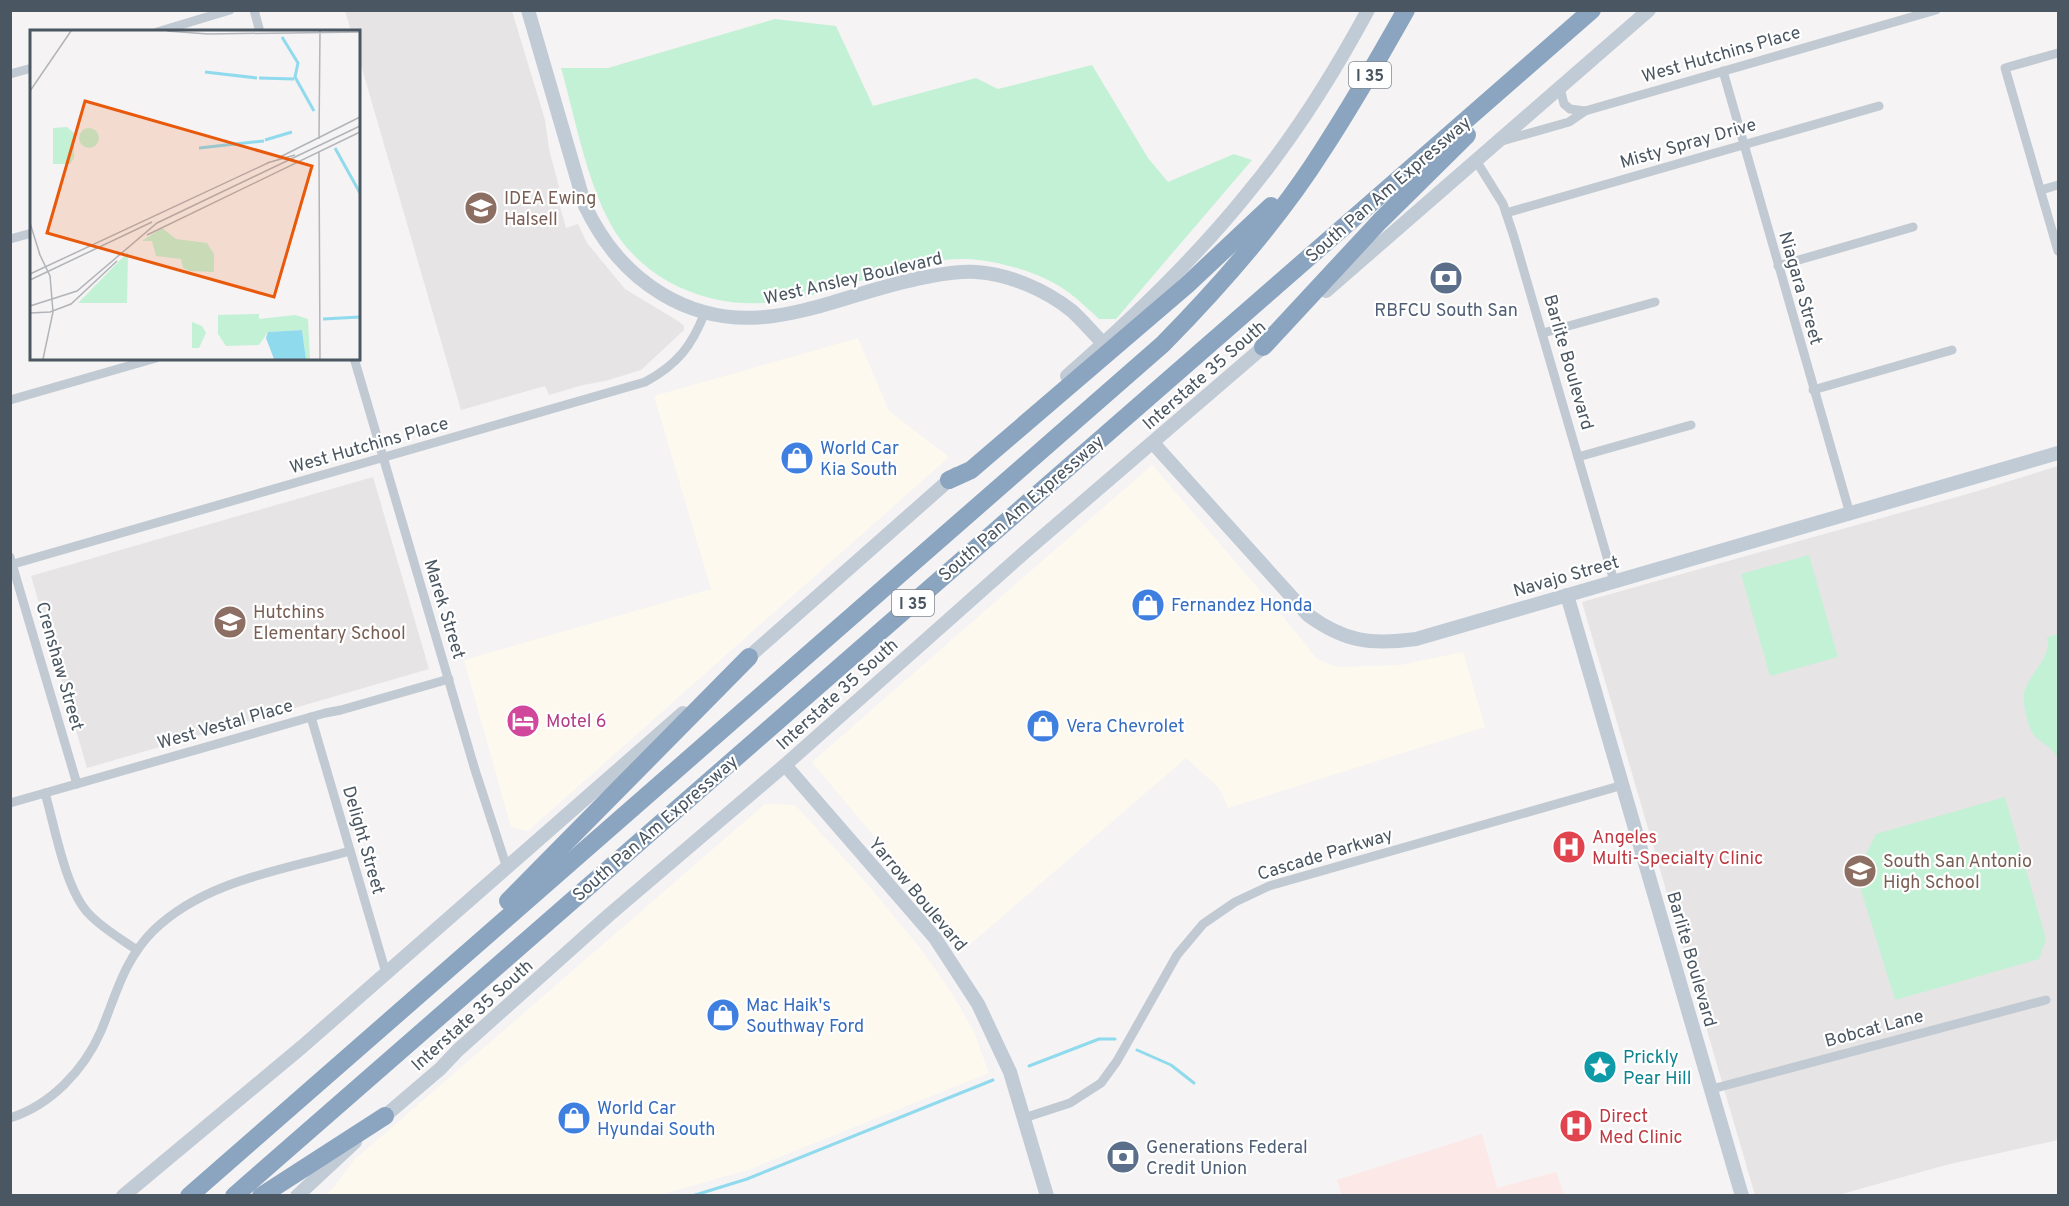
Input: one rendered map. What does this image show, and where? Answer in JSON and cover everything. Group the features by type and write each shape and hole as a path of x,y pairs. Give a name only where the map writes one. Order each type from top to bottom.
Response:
{"highway":[{"name":"South Pan Am Expressway","path":"189,1196 1162,344 1220,284 1295,190 1370,74 1406,10"},
{"name":"South Pan Am Expressway","path":"234,1196 1592,10"},
{"path":"1263,347 1380,220 1493,110 1538,57"},
{"path":"950,480 970,470 1264,215 1331,137"},
{"path":"352,1052 422,977 522,888 642,763 749,657"},
{"path":"261,1196 385,1116"}],"main road":[{"name":"West Ansley Boulevard","path":"528,10 585,206 596,229 611,251 634,275 673,301 705,312 735,318 769,318 798,312 907,280 944,273 975,272 1024,284 1051,297 1072,311 1104,344"},
{"path":"123,1196 303,1046 1104,344 1185,264 1247,195 1320,93 1368,10"},
{"name":"Interstate 35 South","path":"297,1196 609,915 785,765 1017,559 1649,10"},
{"name":"Navajo Street","path":"1153,443 1298,606 1321,625 1356,640 1378,643 1416,639 2058,453"},
{"name":"Barlite Boulevard","path":"1568,595 1742,1196"},
{"name":"Yarrow Boulevard","path":"785,765 920,921 952,963 978,1004 1010,1072 1047,1196"}],"street":[{"path":"164,30 230,10"},
{"path":"254,10 259,30"},
{"name":"West Hutchins Place","path":"1497,142 1569,122 1585,111 1936,10"},
{"path":"2058,53 2005,68 2058,251"},
{"path":"10,74 30,69"},
{"name":"Niagara Street","path":"1723,71 1850,513"},
{"path":"1560,88 1564,104 1570,109 1585,111"},
{"name":"Misty Spray Drive","path":"1506,213 1879,106"},
{"name":"Barlite Boulevard","path":"1475,159 1498,193 1506,213 1614,581"},
{"path":"2041,190 2058,185"},
{"path":"1778,266 1913,227"},
{"path":"10,239 30,234"},
{"path":"1543,333 1655,302"},
{"name":"West Hutchins Place","path":"11,562 645,382 663,372 690,345 705,312"},
{"path":"1813,390 1952,350"},
{"path":"10,400 149,360"},
{"name":"Marek Street","path":"355,360 507,867"},
{"path":"1578,457 1691,425"},
{"name":"Crenshaw Street","path":"11,562 77,784"},
{"name":"West Vestal Place","path":"10,803 449,679"},
{"name":"Delight Street","path":"310,717 386,973"},
{"name":"Cascade Parkway","path":"1024,1118 1070,1103 1101,1083 1117,1061 1177,955 1203,924 1234,902 1269,886 1623,785"},
{"path":"45,793 71,884 79,901 90,915 137,950"},
{"path":"10,1118 37,1105 53,1094 80,1066 95,1045 123,972 152,932 169,917 211,891 351,851"},
{"name":"Bobcat Lane","path":"1712,1089 1915,1033 2046,1000"}],"shaded area":[{"name":"IDEA Ewing Halsell","path":"345,11 512,11 545,120 549,149 559,187 556,192 566,228 578,224 587,243 625,289 678,321 684,326 684,330 641,370 549,395 545,386 461,410 360,61 360,30 351,30"},
{"path":"858,338 889,411 949,457 528,831 511,827 464,660 711,589 654,396"},
{"path":"1152,465 1317,659 1336,667 1400,665 1463,652 1485,727 1228,808 1219,788 1186,758 967,947 812,762"},
{"name":"South San Antonio High School","path":"2058,466 2058,1140 1946,1165 1838,1195 1755,1195 1582,602 1971,493"},
{"name":"Hutchins Elementary School","path":"373,477 429,669 87,768 31,576"},
{"path":"765,804 795,805 864,880 920,948 952,993 974,1032 989,1073 748,1170 660,1195 325,1195 354,1160"},
{"path":"1482,1134 1497,1188 1556,1172 1564,1195 1342,1195 1337,1180"}],"green space":[{"path":"775,19 836,26 873,106 976,78 998,89 1092,65 1148,158 1168,182 1234,154 1252,160 1116,319 1099,319 1058,285 1033,273 1005,265 966,259 918,265 785,300 760,303 734,302 707,297 679,287 658,275 629,250 614,230 593,183 561,68 608,68"},
{"path":"1809,555 1838,657 1770,676 1741,574"},
{"path":"2058,634 2058,760 2054,752 2033,734 2026,714 2024,693 2046,654 2047,637"},
{"path":"2005,797 2046,939 2039,959 1895,1000 1856,874 1876,834"}],"waterway":[{"path":"1029,1066 1099,1039 1115,1039"},
{"path":"1137,1050 1171,1065 1194,1083"},
{"path":"692,1196 747,1179 993,1080"}],"place":[{"name":"IDEA Ewing Halsell","path":"481,208"},
{"name":"RBFCU South San","path":"1446,278"},
{"name":"World Car Kia South","path":"797,458"},
{"name":"Fernandez Honda","path":"1148,605"},
{"name":"Hutchins Elementary School","path":"230,622"},
{"name":"Motel 6","path":"523,721"},
{"name":"Vera Chevrolet","path":"1043,726"},
{"name":"Angeles Multi-Specialty Clinic","path":"1569,847"},
{"name":"South San Antonio High School","path":"1860,871"},
{"name":"Mac Haik's Southway Ford","path":"723,1015"},
{"name":"Prickly Pear Hill","path":"1600,1067"},
{"name":"World Car Hyundai South","path":"574,1118"},
{"name":"Direct Med Clinic","path":"1576,1126"},
{"name":"Generations Federal Credit Union","path":"1123,1157"}]}
